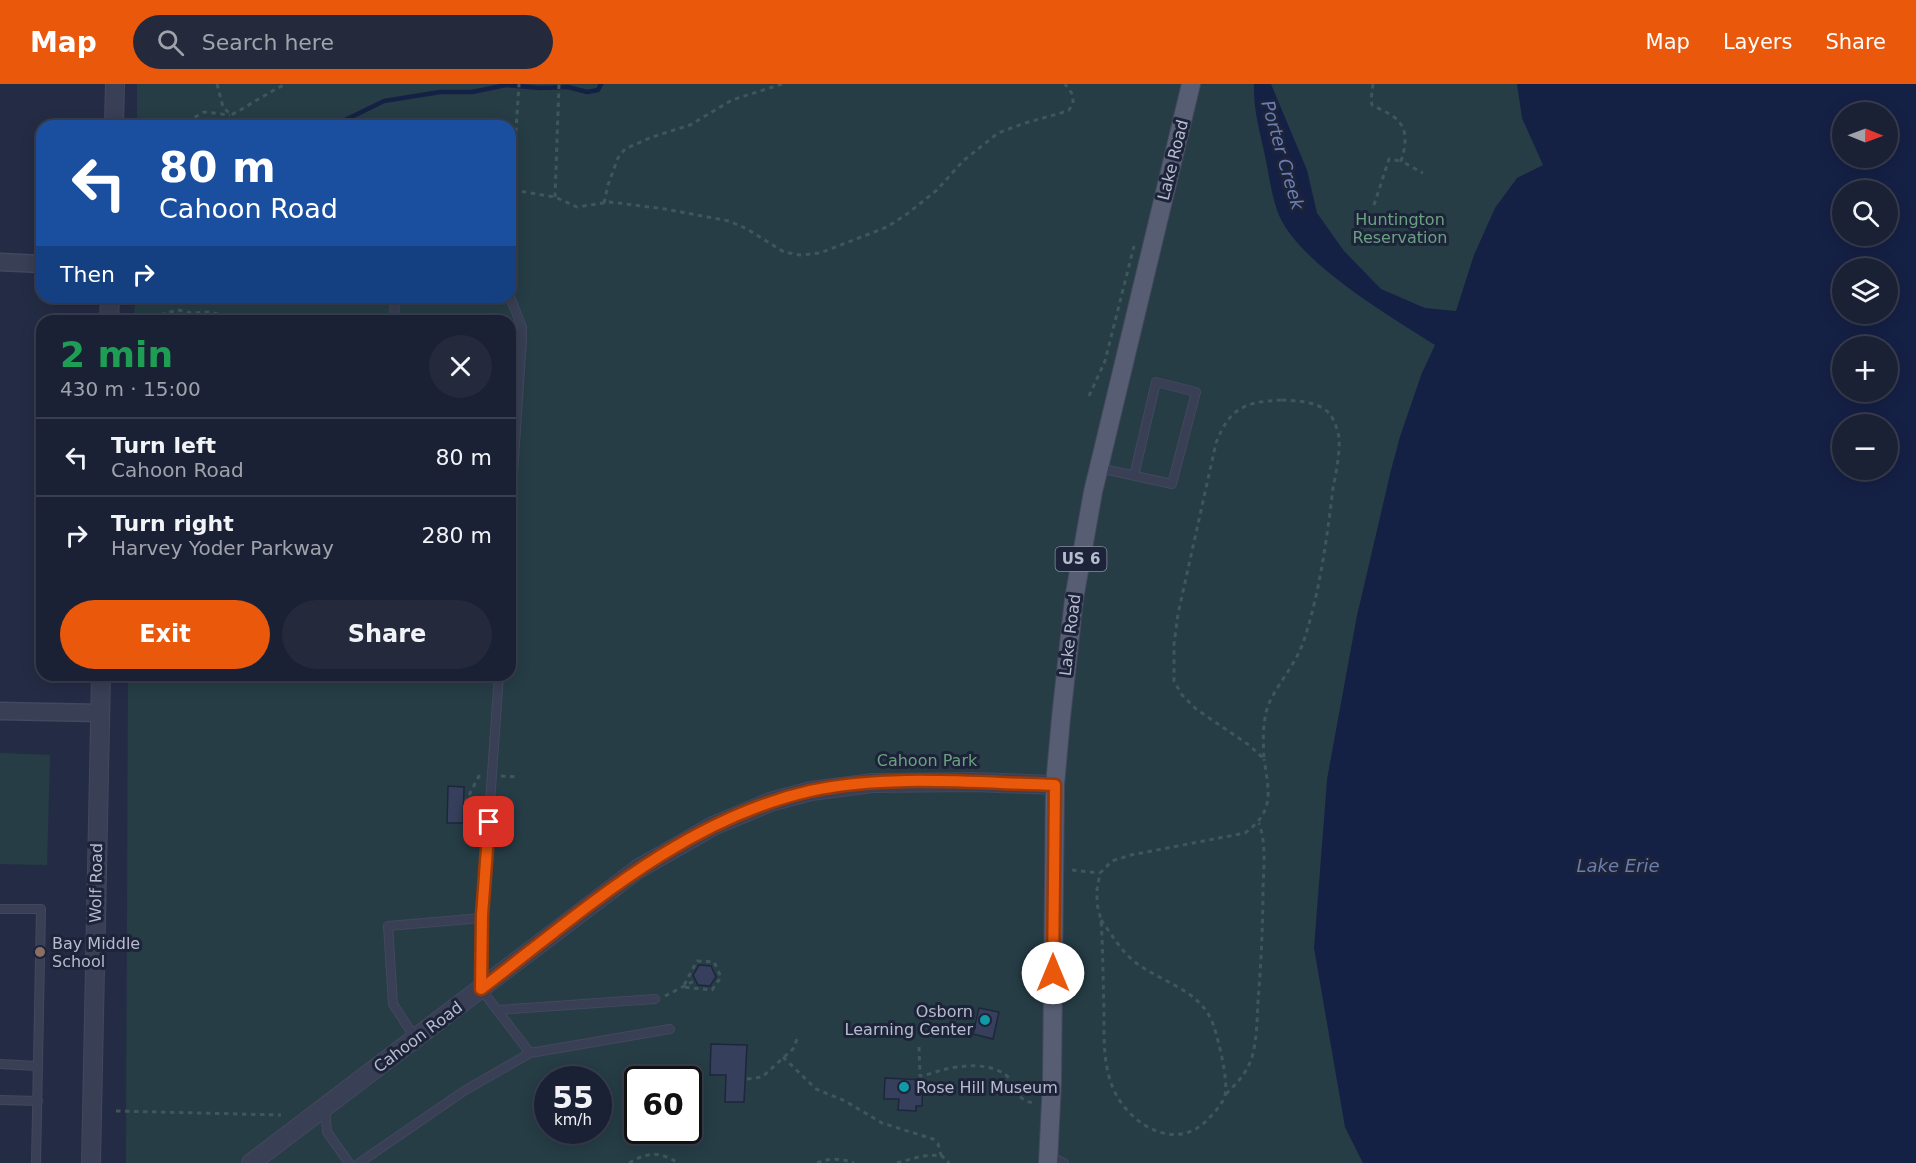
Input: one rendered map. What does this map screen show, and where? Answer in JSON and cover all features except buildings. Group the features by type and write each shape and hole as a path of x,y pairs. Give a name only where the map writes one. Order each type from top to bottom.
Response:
{"main road":[{"name":"Lake Road","path":"1053,1160 1055,785 1074,599 1099,468 1191,84"}],"street":[{"path":"115,84 121,120"},
{"path":"0,262 36,264"},
{"name":"Wolf Road","path":"91,1163 101,681"},
{"path":"0,711 99,714"},
{"name":"Cahoon Road","path":"251,1163 638,869 712,826 770,802 811,791 872,783 974,782 1055,785"}],"lane":[{"path":"513,303 522,327 516,437"},
{"path":"516,369 520,375"},
{"path":"1099,468 1134,476 1172,484 1196,392 1156,382 1134,476"},
{"path":"499,681 482,918 481,989 530,1053"},
{"path":"0,909 41,909 36,1163"},
{"path":"416,1039 393,1004 388,926 482,918"},
{"path":"498,1010 655,999"},
{"path":"358,1163 464,1091 530,1053 670,1029"},
{"path":"0,1064 37,1066"},
{"path":"0,1100 38,1101"},
{"path":"325,1108 327,1132 349,1163"}],"path":[{"path":"217,84 223,106 231,115"},
{"path":"190,120 204,112 231,115 286,84"},
{"path":"516,142 519,84"},
{"path":"555,197 559,84"},
{"path":"604,203 618,158 625,149 652,137 690,125 732,100 782,84"},
{"path":"516,190 555,197 577,207 610,202 729,221 747,229 784,252 800,255 820,253 887,227 907,214 937,190 963,161 998,133 1069,110 1073,103 1073,95 1065,84"},
{"path":"1373,84 1372,105 1395,117 1404,129 1406,142 1401,161"},
{"path":"1374,205 1389,159 1401,161 1423,173"},
{"path":"1089,396 1105,362 1134,246"},
{"path":"159,315 178,310 191,313 211,312 221,315"},
{"path":"1259,823 1263,833 1264,849 1263,933 1256,1035 1247,1070 1205,1123 1193,1131 1176,1135 1156,1131 1141,1124 1125,1108 1111,1084 1104,1055 1101,920 1096,889 1100,873 1112,861 1131,855 1245,833 1259,823 1265,812 1268,797 1263,741 1265,718 1269,703 1297,658 1305,638 1331,507 1339,439 1330,414 1320,406 1282,400 1261,401 1245,405 1233,413 1222,427 1216,442 1185,576 1173,655 1174,681 1182,695 1196,709 1249,745 1264,759"},
{"path":"1072,870 1100,873"},
{"path":"1101,920 1120,948 1136,963 1198,1001 1211,1018 1218,1041 1226,1094"},
{"path":"697,961 714,962 721,977 712,990 683,987 697,961"},
{"path":"655,999 694,981"},
{"path":"747,1079 762,1077 793,1049 797,1039"},
{"path":"919,1047 920,1076 955,1067 987,1068 1007,1076 1022,1099 1036,1103"},
{"path":"783,1057 816,1089 845,1101 882,1123 933,1139 938,1144 941,1155 949,1163"},
{"path":"116,1111 280,1115"},
{"path":"629,1163 641,1156 655,1153 678,1163"},
{"path":"897,1163 922,1156 941,1155"},
{"path":"817,1163 830,1159 854,1163"}],"green space":[{"name":"Cahoon Park","path":"137,84 1612,84 1422,373 1400,437 1357,616 1327,780 1345,1127 1363,1163 126,1163 128,681 516,681 516,315 134,315 135,303 516,303 516,120 137,120"},
{"path":"0,753 50,755 47,865 0,864"}],"water":[{"name":"Lake Erie","path":"1254,84 1271,84 1307,170 1317,213 1344,251 1381,289 1425,308 1456,311 1474,255 1495,208 1517,178 1543,165 1522,118 1517,84 1916,84 1916,1163 1363,1163 1345,1127 1314,948 1327,780 1357,616 1391,470 1422,373 1435,345 1345,286 1303,249 1287,229 1273,197 1255,102"}],"waterway":[{"path":"345,120 384,101 440,92 472,92 506,85 540,88 568,87 587,92 598,90 601,84"}],"place":[{"name":"Bay Middle School","path":"40,952"},
{"name":"Osborn Learning Center","path":"985,1020"},
{"name":"Rose Hill Museum","path":"904,1087"}],"route":[{"path":"489,822 482,915 481,989 638,869 712,826 770,802 811,791 872,783 974,782 1055,785 1053,973"}],"water label":[{"name":"Porter Creek","path":"1283,155"}],"park label":[{"name":"Huntington Reservation","path":"1400,228"}]}
